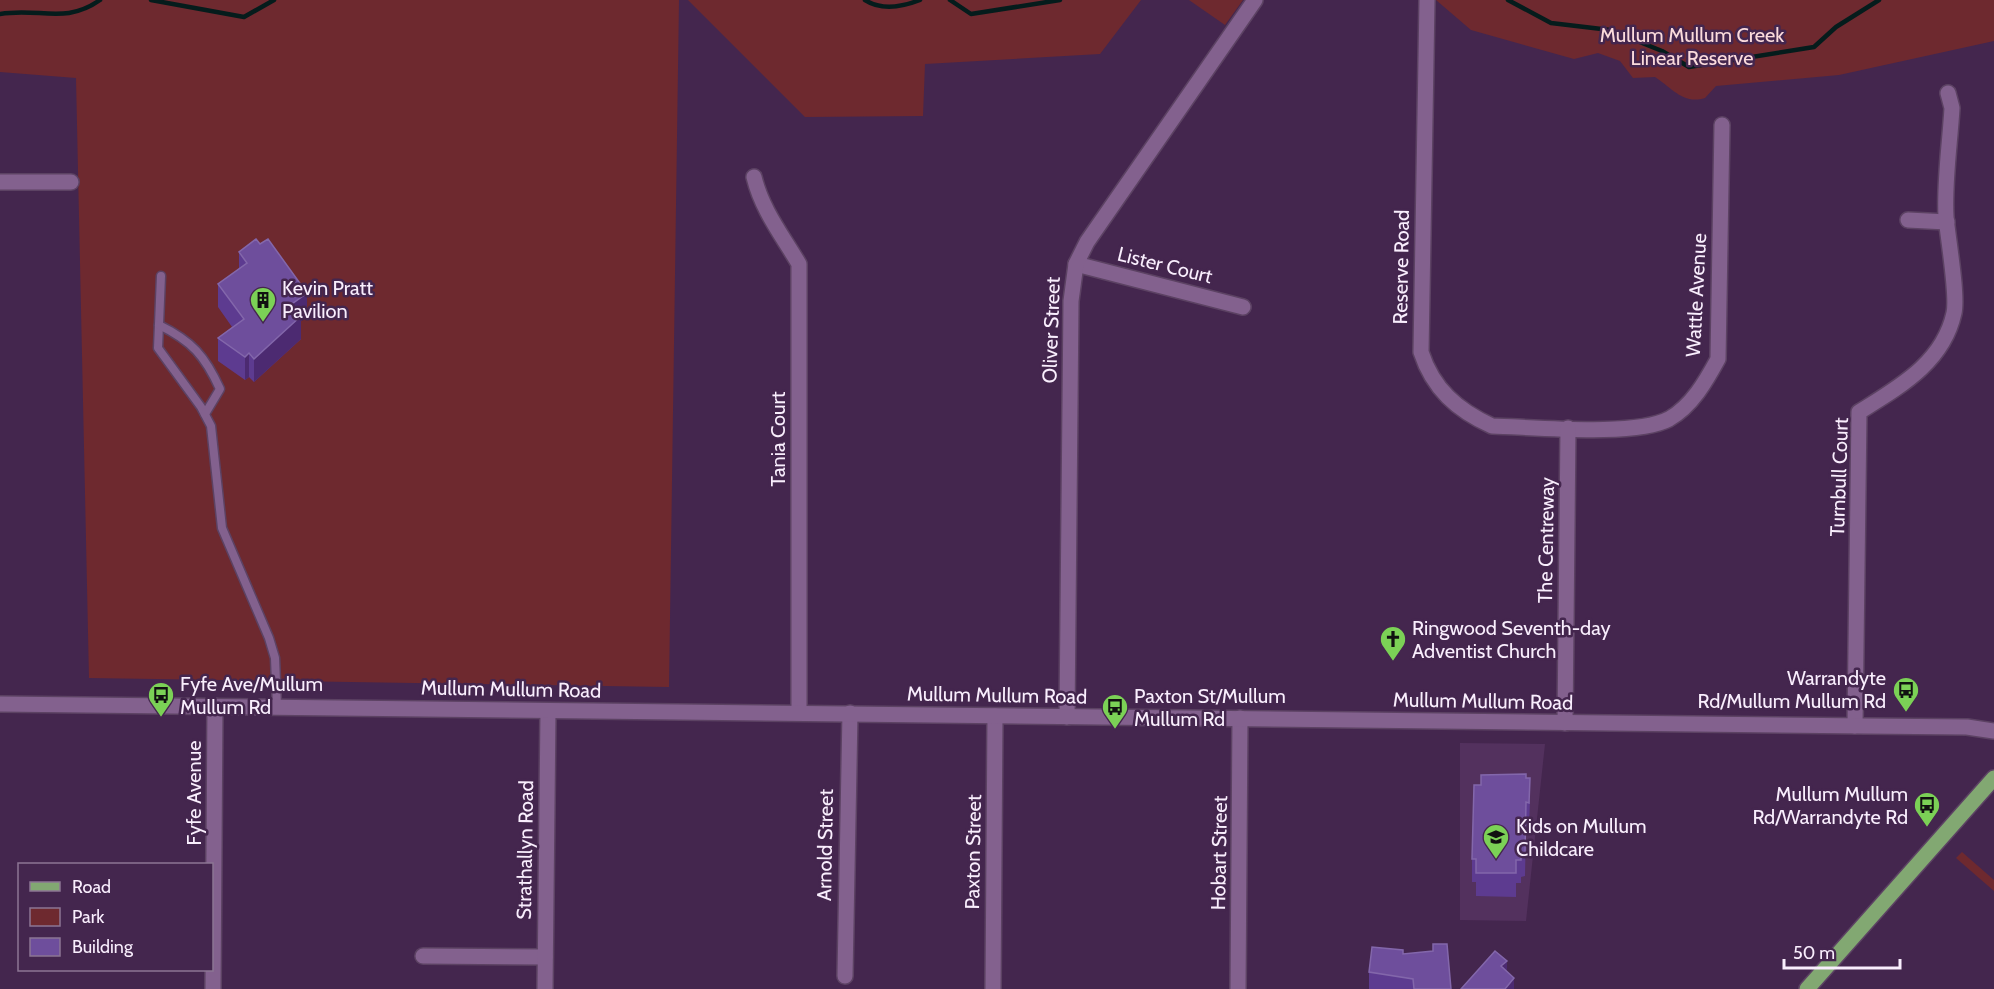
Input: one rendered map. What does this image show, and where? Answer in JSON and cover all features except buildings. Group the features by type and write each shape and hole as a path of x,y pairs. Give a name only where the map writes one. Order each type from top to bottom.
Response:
{"main road":[{"path":"1807,989 1994,778"}],"street":[{"name":"Oliver Street","path":"1066,717 1071,301 1076,264 1088,242 1255,0"},
{"name":"Reserve Road","path":"1427,0 1421,352 1426,368 1451,402 1471,417 1492,426 1568,428"},
{"name":"Turnbull Court","path":"1855,726 1859,412 1916,374 1944,341 1955,311 1947,222 1952,108 1948,93"},
{"name":"Wattle Avenue","path":"1568,428 1644,428 1669,419 1687,405 1705,382 1718,359 1722,125"},
{"name":"Tania Court","path":"754,177 767,214 799,264 799,712"},
{"path":"0,182 71,182"},
{"path":"1908,220 1947,222"},
{"name":"Lister Court","path":"1076,264 1243,307"},
{"name":"The Centreway","path":"1565,723 1568,428"},
{"name":"Mullum Mullum Road","path":"0,704 799,712 1855,726 1994,730"},
{"name":"Fyfe Avenue","path":"213,989 215,706"},
{"name":"Strathallyn Road","path":"545,989 548,711"},
{"name":"Arnold Street","path":"845,976 850,713"},
{"name":"Paxton Street","path":"993,989 995,716"},
{"name":"Hobart Street","path":"1238,989 1240,718"},
{"path":"423,956 545,957"}],"lane":[{"path":"161,276 158,348 211,426 222,528 269,638 275,658 277,707"},
{"path":"159,325 188,339 210,367 220,389 205,414"}],"shaded area":[{"name":"Kids on Mullum Childcare","path":"1460,743 1545,744 1526,921 1460,920"}],"green space":[{"path":"0,0 679,0 669,687 89,678 76,78 0,72"},
{"path":"688,0 1141,0 1100,54 925,64 923,116 805,117"},
{"path":"1189,0 1243,0 1225,25"},
{"name":"Mullum Mullum Creek Linear Reserve","path":"1436,0 1994,0 1994,41 1839,75 1716,86 1705,98 1697,100 1678,94 1655,77 1633,78 1620,61 1598,53 1574,59 1471,30"},
{"path":"1962,852 1994,880 1994,891 1956,858"}],"waterway":[{"path":"0,14 14,12 63,14 75,12 100,0"},
{"path":"151,0 244,17 274,0"},
{"path":"865,0 885,7 920,0"},
{"path":"950,0 971,14 1060,0"},
{"path":"1508,0 1551,23 1610,30 1662,51 1689,67 1814,47 1836,27 1879,0"}],"place":[{"name":"Kevin Pratt Pavilion","path":"263,323"},
{"name":"Ringwood Seventh-day Adventist Church","path":"1393,662"},
{"name":"Warrandyte Rd/Mullum Mullum Rd","path":"1906,713"},
{"name":"Fyfe Ave/Mullum Mullum Rd","path":"161,718"},
{"name":"Paxton St/Mullum Mullum Rd","path":"1115,730"},
{"name":"Mullum Mullum Rd/Warrandyte Rd","path":"1927,828"},
{"name":"Kids on Mullum Childcare","path":"1496,860"}]}
